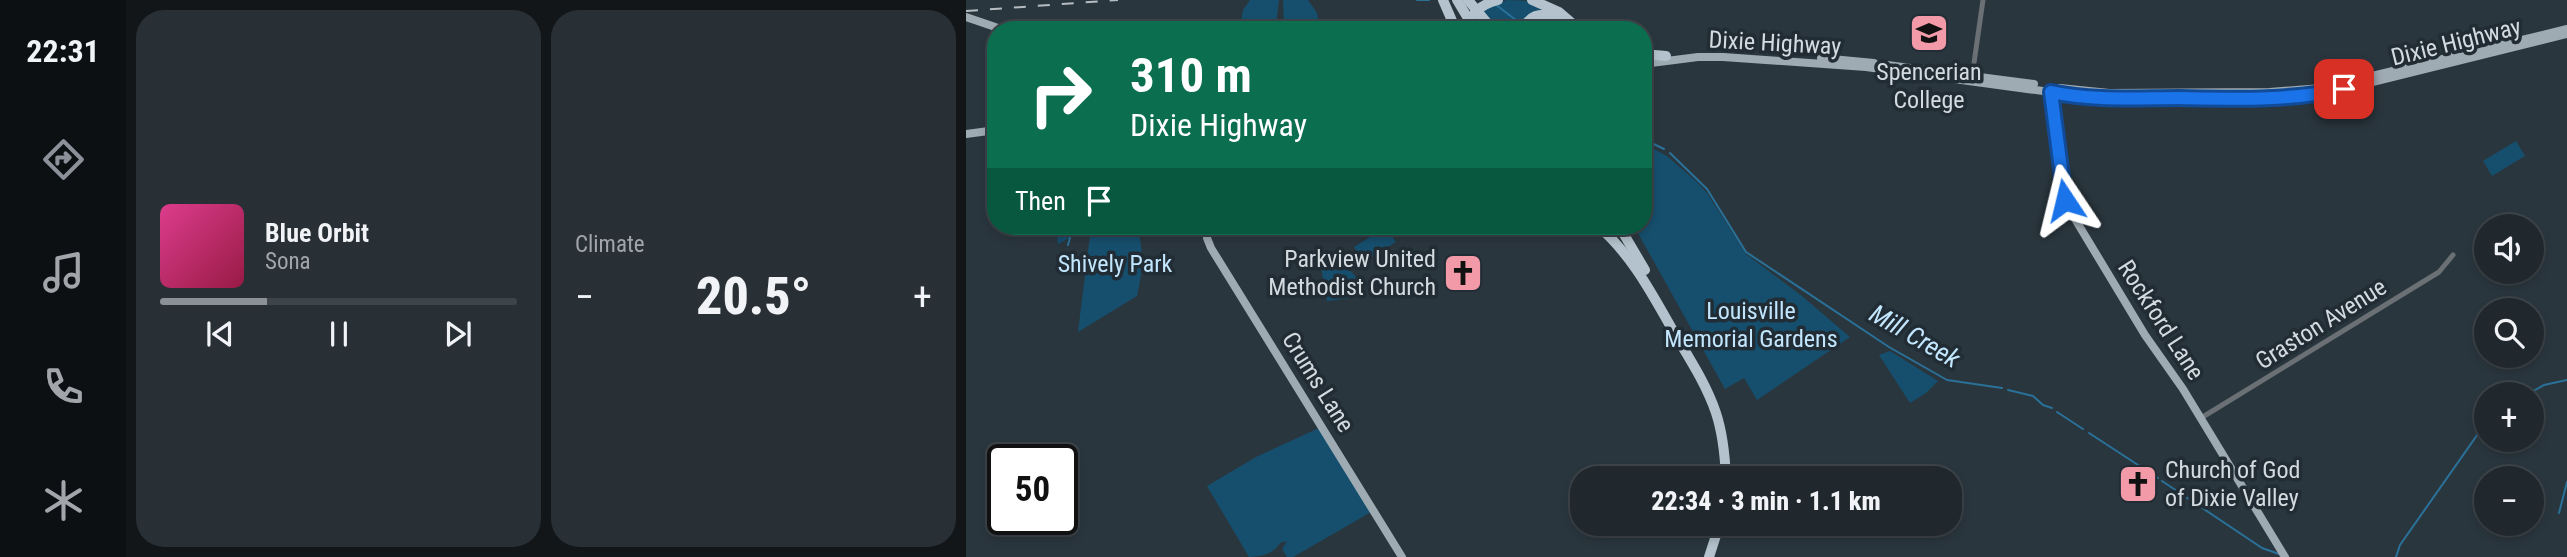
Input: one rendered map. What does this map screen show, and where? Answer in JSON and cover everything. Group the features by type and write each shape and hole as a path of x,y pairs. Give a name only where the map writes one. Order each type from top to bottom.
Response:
{"highway":[{"path":"1443,0 1452,21"},
{"path":"1456,0 1485,21"},
{"path":"1472,21 1474,12 1498,0"},
{"path":"1532,0 1559,12 1570,21"},
{"path":"1547,0 1571,21"},
{"path":"1529,21 1539,14 1553,16 1557,21"},
{"path":"1652,57 1666,56"},
{"path":"1608,235 1619,245 1642,277 1702,381 1725,438"},
{"path":"1626,235 1709,383 1718,404 1729,466"},
{"path":"1726,466 1727,454"},
{"path":"1709,557 1716,536"},
{"path":"1715,557 1722,536"}],"main road":[{"path":"966,18 987,25"},
{"name":"Dixie Highway","path":"2210,96 2233,92 2322,88 2567,29"},
{"name":"Dixie Highway","path":"1652,63 1698,57 1799,62 1819,60 2126,96 2286,97 2328,93 2567,34"},
{"name":"Dixie Highway","path":"1666,56 1730,52 1819,60 1841,59 1971,79"},
{"path":"1866,67 1891,65"},
{"path":"2379,81 2387,78 2389,73"},
{"name":"Rockford Lane","path":"2051,89 2061,180 2068,209 2286,557"},
{"path":"966,134 987,131"},
{"name":"Crums Lane","path":"1208,235 1211,248 1402,557"}],"street":[{"path":"1971,79 1983,0"},
{"name":"Graston Avenue","path":"2201,418 2439,272 2453,255"}],"green space":[{"path":"1250,0 1279,0 1277,21 1241,21 1243,10"},
{"path":"1283,0 1308,0 1317,13 1318,21 1284,21"},
{"path":"1507,0 1531,1 1563,21 1555,21 1544,12 1532,21 1489,21 1479,9"},
{"path":"2516,141 2525,156 2492,176 2483,161"},
{"name":"Louisville Memorial Gardens","path":"1652,148 1667,156 1707,193 1746,254 1802,296 1850,337 1757,400 1744,378 1725,389 1639,235 1652,235"},
{"name":"Shively Park","path":"1057,235 1075,235 1058,244"},
{"name":"Shively Park","path":"1090,235 1139,235 1142,261 1137,296 1078,332"},
{"path":"1373,235 1391,235 1396,242 1363,262 1354,247"},
{"path":"1330,265 1352,272 1358,281 1361,294 1327,301 1321,268"},
{"path":"1890,351 1938,381 1910,403 1879,355"},
{"path":"1321,427 1373,511 1293,557 1287,557 1282,549 1287,541 1266,554 1249,557 1207,486 1256,457"}],"waterway":[{"name":"Mill Creek","path":"1417,0 1429,0"},
{"name":"Mill Creek","path":"1495,4 1517,21"},
{"name":"Mill Creek","path":"1652,143 1664,149"},
{"name":"Mill Creek","path":"1670,153 1707,189 1746,252 1889,347 1947,380 2002,388"},
{"path":"1068,245 1071,235"},
{"path":"2544,385 2567,380"},
{"name":"Mill Creek","path":"2008,390 2033,396 2043,405 2052,408"},
{"name":"Mill Creek","path":"2057,412 2083,429"},
{"name":"Mill Creek","path":"2089,433 2158,478"},
{"path":"2396,557 2400,545 2474,440"},
{"name":"Mill Creek","path":"2162,481 2262,548 2279,554"},
{"path":"2559,513 2567,482"}],"railway":[{"path":"966,11 1118,0"}],"place":[{"name":"Spencerian College","path":"1929,33"},
{"name":"Parkview United Methodist Church","path":"1463,273"},
{"name":"Church of God of Dixie Valley","path":"2138,484"}],"route":[{"path":"2065,200 2051,92 2091,98 2201,99 2286,97 2344,89"}]}
